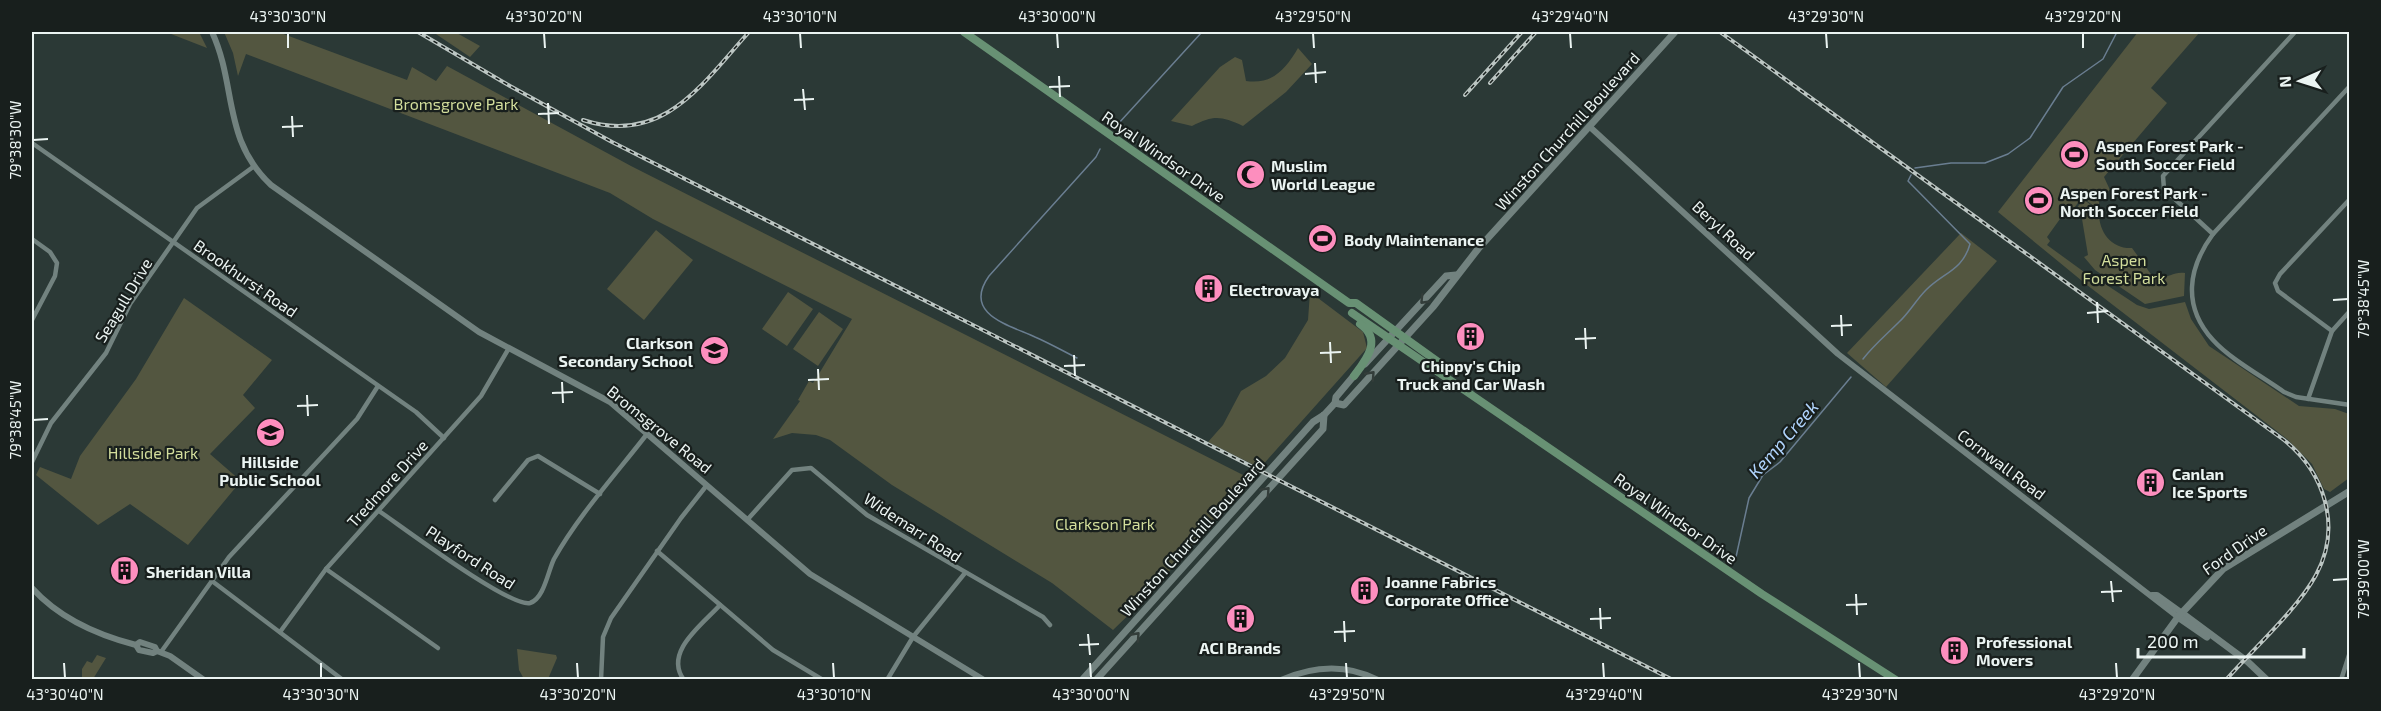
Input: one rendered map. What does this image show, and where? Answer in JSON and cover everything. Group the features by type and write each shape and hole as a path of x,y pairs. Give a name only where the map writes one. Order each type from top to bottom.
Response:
{"main road":[{"name":"Royal Windsor Drive","path":"964,32 1349,303 1356,303 1441,364 1444,374"},
{"name":"Winston Churchill Boulevard","path":"1335,403 1344,405 1454,282 1456,275 1675,32"},
{"name":"Winston Churchill Boulevard","path":"1082,680 1313,422 1324,416 1335,403 1336,397 1395,331 1446,276 1456,275"},
{"path":"1349,303 1355,320 1369,332 1372,347 1368,357 1354,376"},
{"name":"Royal Windsor Drive","path":"1352,313 1436,373 1444,374 1762,594 1896,680"},
{"name":"Winston Churchill Boulevard","path":"1096,680 1323,429 1324,416"},
{"name":"Ford Drive","path":"2132,680 2180,615 2212,579 2240,557 2349,491"},
{"name":"Cornwall Road","path":"2180,615 2267,680"}],"street":[{"name":"Bromsgrove Road","path":"212,32 223,58 232,120 253,167 278,191 454,315 509,348 610,402 810,574 984,680"},
{"path":"2213,234 2164,189 2163,176 2295,32"},
{"path":"2349,86 2213,234 2199,253 2192,289 2196,311 2203,327 2214,342 2284,392 2308,399 2349,405"},
{"name":"Beryl Road","path":"1590,127 1838,354"},
{"name":"Brookhurst Road","path":"32,143 416,412 444,438"},
{"name":"Seagull Drive","path":"32,462 51,423 106,352 130,304 197,208 253,167"},
{"path":"2332,331 2278,291 2276,283 2280,274 2349,199"},
{"path":"32,239 50,252 57,263 55,276 32,320"},
{"path":"2308,399 2332,331 2349,311"},
{"name":"Tredmore Drive","path":"280,632 326,569 481,396 509,348"},
{"name":"Cornwall Road","path":"1838,354 1896,401 2152,595 2157,595 2180,615"},
{"path":"32,588 51,606 77,623 136,645 138,650 153,653 159,651 229,557 357,419 378,386"},
{"name":"Playford Road","path":"379,511 471,575 517,601 529,603 537,599 554,559 600,494 647,434"},
{"path":"495,500 528,459 538,456 600,494"},
{"name":"Widemarr Road","path":"748,519 792,470 811,468 867,514 1043,617 1050,625"},
{"path":"601,680 603,637 611,618 657,551 708,485"},
{"path":"657,551 773,650 823,680"},
{"path":"326,569 438,648"},
{"path":"887,680 913,637 965,573"},
{"path":"212,581 343,680"},
{"path":"684,680 677,663 681,648 720,605"},
{"path":"159,651 204,680"},
{"path":"2341,680 2349,652"},
{"path":"1281,680 1305,671 1330,668 1350,670 1378,680"}],"green space":[{"path":"166,32 199,32 207,48"},
{"name":"Clarkson Park","path":"224,32 278,32 407,80 412,67 436,81 447,66 631,166 1251,479 1143,601 1113,630 1052,583 892,485 830,440 816,435 792,433 773,439 800,401 798,400 809,381 813,383 817,377 852,319 653,219 610,193 246,54 238,76 233,53"},
{"path":"433,32 455,32 480,46 470,57"},
{"path":"2138,32 2200,32 2151,88 2167,103 2104,177 2110,190 2099,198 2099,210 2082,197 2070,214 2065,212 2047,237 2050,241 2047,245 2091,277 2093,276 2137,305 2149,309 2185,302 2191,319 2209,346 2299,406 2335,409 2349,414 2349,478 2330,492 2324,489 2312,464 2287,439 2087,285 1998,212"},
{"path":"1298,48 1312,64 1286,92 1243,126 1218,118 1192,126 1171,121 1220,67 1235,57 1242,60 1246,81 1255,82 1277,74"},
{"name":"Aspen Forest Park","path":"2083,199 2099,211 2103,232 2107,237 2118,245 2132,248 2153,277 2185,273 2184,296 2145,304 2095,270 2084,257 2088,255 2082,219 2075,211"},
{"path":"656,230 693,260 644,320 607,289"},
{"path":"1961,233 1997,261 1886,387 1847,353"},
{"path":"788,292 813,309 787,346 762,329"},
{"path":"1310,292 1363,332 1367,348 1260,468 1208,442 1223,425 1241,391 1266,376 1285,358 1308,320"},
{"name":"Hillside Park","path":"184,298 272,360 243,395 255,408 210,454 241,481 188,545 130,504 98,525 36,475 40,467 71,479 80,456 136,379"},
{"path":"819,312 843,329 818,366 793,349"},
{"path":"517,649 556,655 557,658 548,679 524,679 519,670"},
{"path":"97,655 106,658 93,679 82,679 82,669 87,661 92,663"}],"waterway":[{"path":"1118,124 1202,32"},
{"name":"Kemp Creek","path":"1915,168 1951,163 1985,163 2008,154 2030,138 2063,87 2103,59 2117,32"},
{"path":"1077,358 992,316 985,309 981,300 982,289 989,276 1096,157 1100,149"},
{"name":"Kemp Creek","path":"1863,359 1932,284 1963,260 1970,244 1908,181 1911,175"},
{"name":"Kemp Creek","path":"1736,557 1749,498 1763,475 1780,462 1851,377"}],"railway":[{"path":"418,32 612,142 1673,680"},
{"path":"583,120 611,126 636,125 658,117 697,90 749,32"},
{"path":"1465,95 1522,32"},
{"path":"1490,83 1536,32"},
{"path":"1720,32 2284,440 2310,468 2325,502 2328,520 2328,538 2324,557 2316,575 2298,602 2226,680"}],"place":[{"name":"Aspen Forest Park - South Soccer Field","path":"2075,154"},
{"name":"Muslim World League","path":"1250,174"},
{"name":"Aspen Forest Park - North Soccer Field","path":"2039,201"},
{"name":"Body Maintenance","path":"1323,239"},
{"name":"Electrovaya","path":"1208,289"},
{"name":"Chippy's Chip Truck and Car Wash","path":"1471,337"},
{"name":"Clarkson Secondary School","path":"714,351"},
{"name":"Hillside Public School","path":"270,433"},
{"name":"Canlan Ice Sports","path":"2151,482"},
{"name":"Sheridan Villa","path":"125,571"},
{"name":"Joanne Fabrics Corporate Office","path":"1364,590"},
{"name":"ACI Brands","path":"1240,619"},
{"name":"Professional Movers","path":"1955,650"}],"park label":[{"name":"Bromsgrove Park","path":"456,103"}]}
